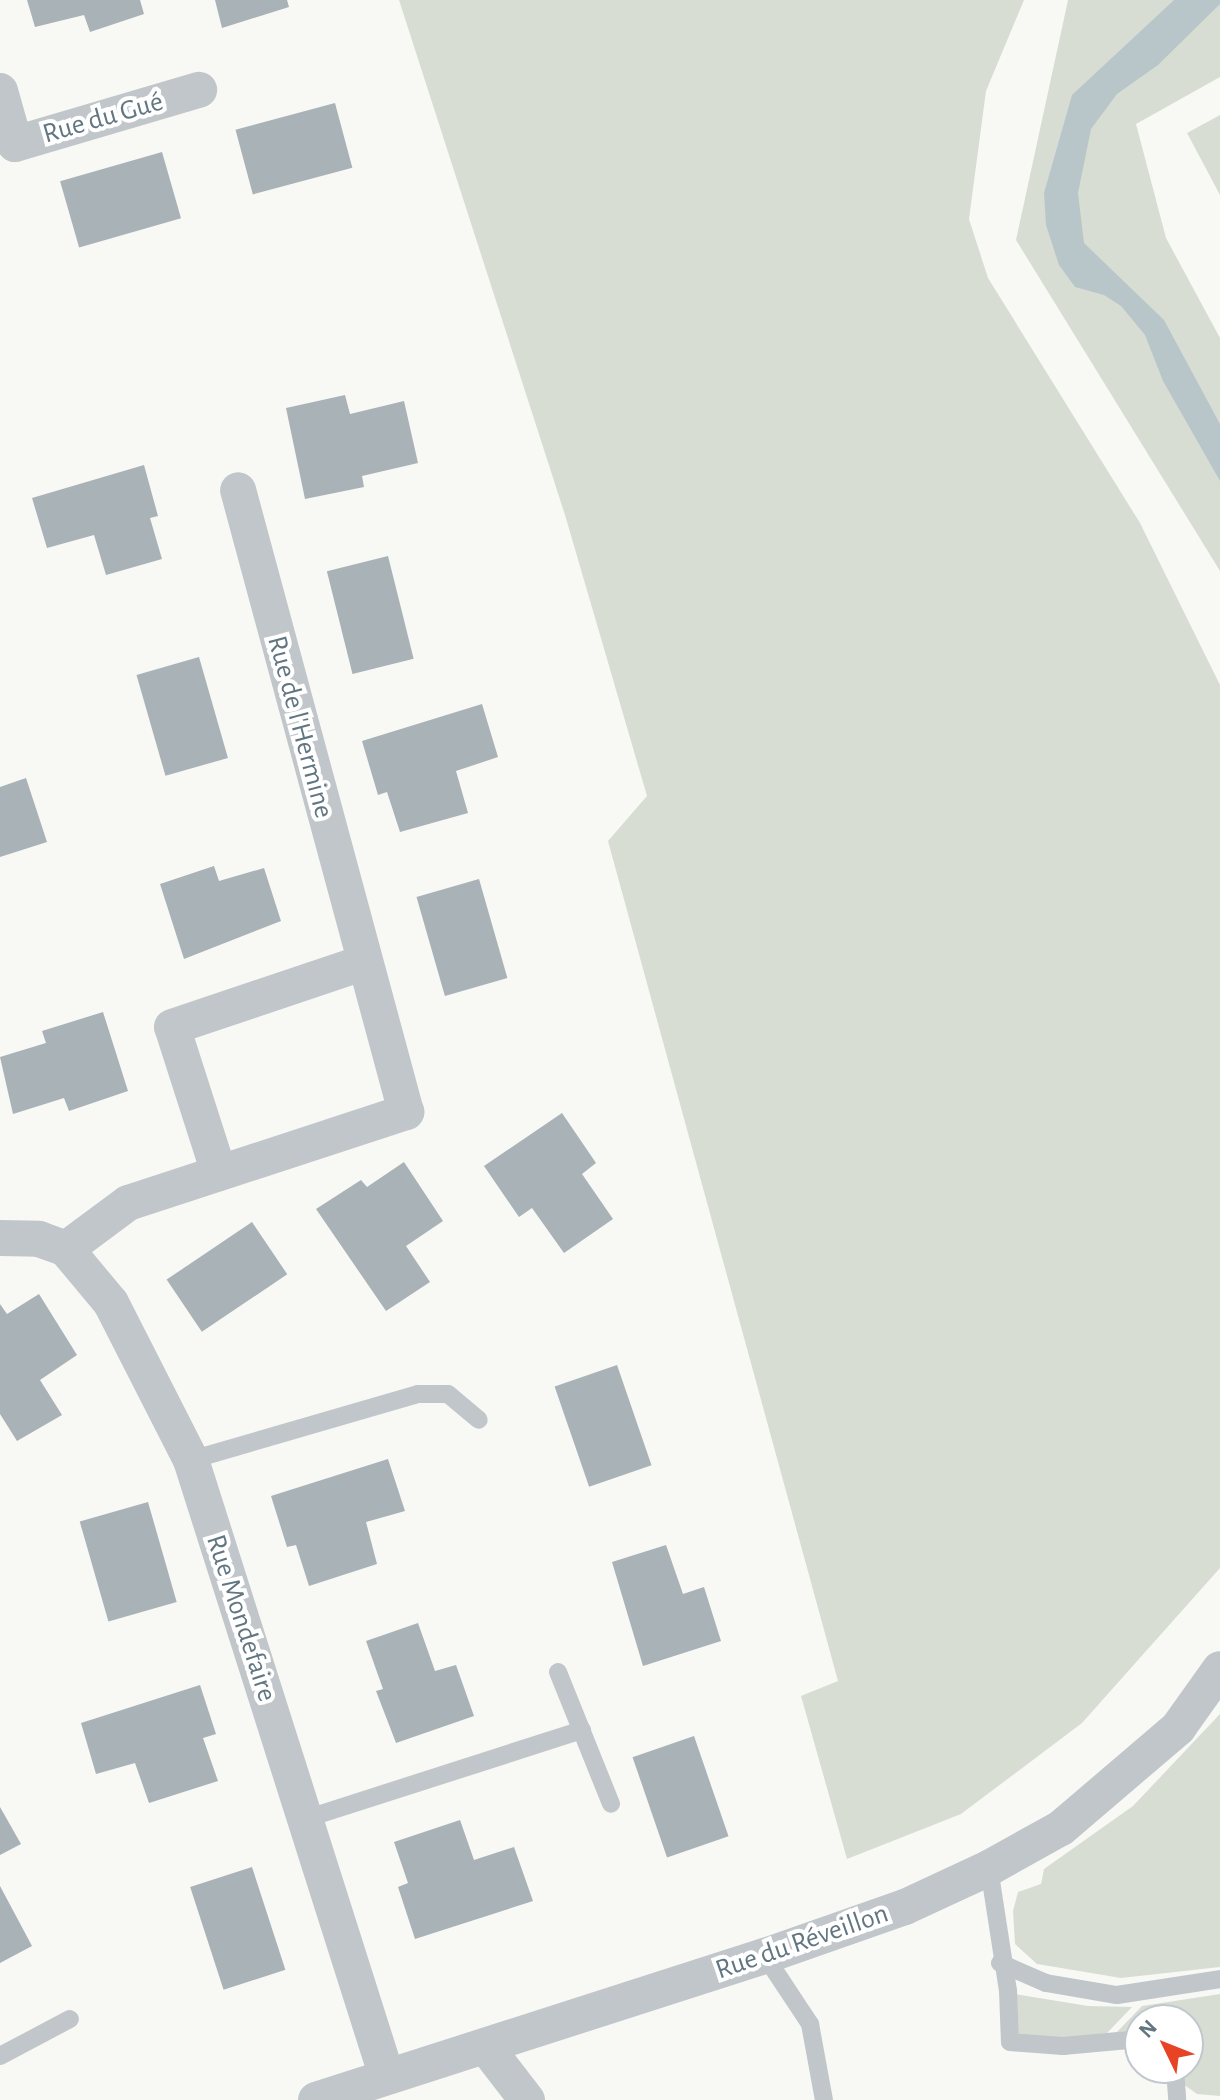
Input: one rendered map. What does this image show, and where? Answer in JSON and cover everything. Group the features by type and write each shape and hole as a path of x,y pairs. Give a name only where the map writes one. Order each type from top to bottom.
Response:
{"street":[{"name":"Rue du Gué","path":"0,91 15,144 199,90"},
{"name":"Rue de l'Hermine","path":"66,1249 128,1203 406,1112 362,963 238,490"},
{"path":"219,1173 172,1027 362,963"},
{"path":"0,1238 39,1239 66,1249"},
{"name":"Rue Mondefaire","path":"66,1249 111,1303 191,1460 387,2077"},
{"name":"Rue du Réveillon","path":"316,2100 765,1956 905,1907 989,1868 1061,1828 1166,1738 1220,1669"},
{"path":"486,2047 527,2100"}],"lane":[{"path":"191,1460 418,1394 448,1394 479,1420"},
{"path":"558,1672 611,1804"},
{"path":"305,1819 582,1730"},
{"path":"989,1868 996,1894 1000,1963 1008,1991 1010,2042 1063,2046 1124,2040"},
{"path":"765,1956 810,2024 824,2100"},
{"path":"1000,1963 1046,1983 1117,1995 1220,1979"},
{"path":"0,2056 70,2019"}],"shaded area":[{"path":"399,0 1024,0 986,91 969,219 988,278 1140,523 1220,685 1220,1568 1082,1723 961,1814 847,1859 801,1696 838,1681 608,841 647,796 565,515"},
{"path":"1068,0 1220,0 1220,77 1136,124 1166,238 1220,338 1220,571 1016,240"},
{"path":"1174,0 1220,0 1220,4 1158,65 1117,94 1091,129 1078,193 1084,243 1164,320 1220,424 1220,481 1163,381 1145,335 1121,306 1104,295 1075,287 1059,265 1046,225 1044,193 1072,95"},
{"path":"1220,115 1220,195 1187,133"},
{"path":"1220,1714 1220,1967 1121,1978 1037,1964 1015,1944 1013,1911 1018,1892 1041,1884 1044,1869 1133,1806"},
{"path":"1015,1994 1088,2006 1124,2007 1124,2015 1107,2033 1065,2039 1017,2034"},
{"path":"1220,1994 1220,2096 1197,2094 1183,2084 1204,2084 1204,2004 1155,2004"}],"building":[{"path":"27,0 140,0 144,14 90,32 84,15 35,27"},
{"path":"215,0 287,0 289,7 222,28"},
{"path":"335,103 352,168 253,194 236,130"},
{"path":"162,152 181,218 79,248 60,181"},
{"path":"345,395 350,414 404,401 418,463 362,476 364,487 305,499 286,408"},
{"path":"144,465 158,516 150,518 162,559 106,575 94,535 47,548 32,498"},
{"path":"388,556 414,659 353,674 327,571"},
{"path":"199,657 228,758 165,776 137,675"},
{"path":"482,704 498,757 456,771 468,813 400,832 387,792 378,795 362,741"},
{"path":"26,778 47,842 0,857 0,787"},
{"path":"214,866 219,881 264,868 281,921 184,959 160,884"},
{"path":"479,879 507,978 445,996 417,897"},
{"path":"103,1012 128,1091 69,1111 64,1098 13,1114 0,1057 46,1043 42,1031"},
{"path":"562,1113 596,1163 582,1174 613,1219 564,1253 532,1208 519,1217 484,1166"},
{"path":"404,1162 443,1221 406,1246 430,1282 386,1311 316,1209 361,1180 367,1187"},
{"path":"252,1222 287,1274 202,1332 167,1280"},
{"path":"39,1294 77,1355 40,1380 62,1415 17,1441 0,1414 0,1304 7,1314"},
{"path":"617,1365 652,1465 589,1487 555,1386"},
{"path":"388,1459 405,1511 366,1522 377,1564 309,1586 296,1545 287,1547 271,1496"},
{"path":"148,1502 177,1602 108,1622 80,1522"},
{"path":"666,1545 683,1594 704,1587 721,1641 643,1666 612,1562"},
{"path":"418,1623 435,1671 456,1665 474,1716 396,1743 376,1691 383,1689 366,1641"},
{"path":"200,1685 216,1734 203,1738 218,1781 149,1803 135,1763 96,1774 81,1723"},
{"path":"694,1736 729,1836 667,1857 633,1757"},
{"path":"0,1807 21,1844 0,1855"},
{"path":"460,1820 474,1860 514,1847 533,1901 415,1939 398,1887 408,1883 394,1842"},
{"path":"252,1867 285,1970 224,1990 190,1887"},
{"path":"0,1886 32,1946 0,1963"}]}
